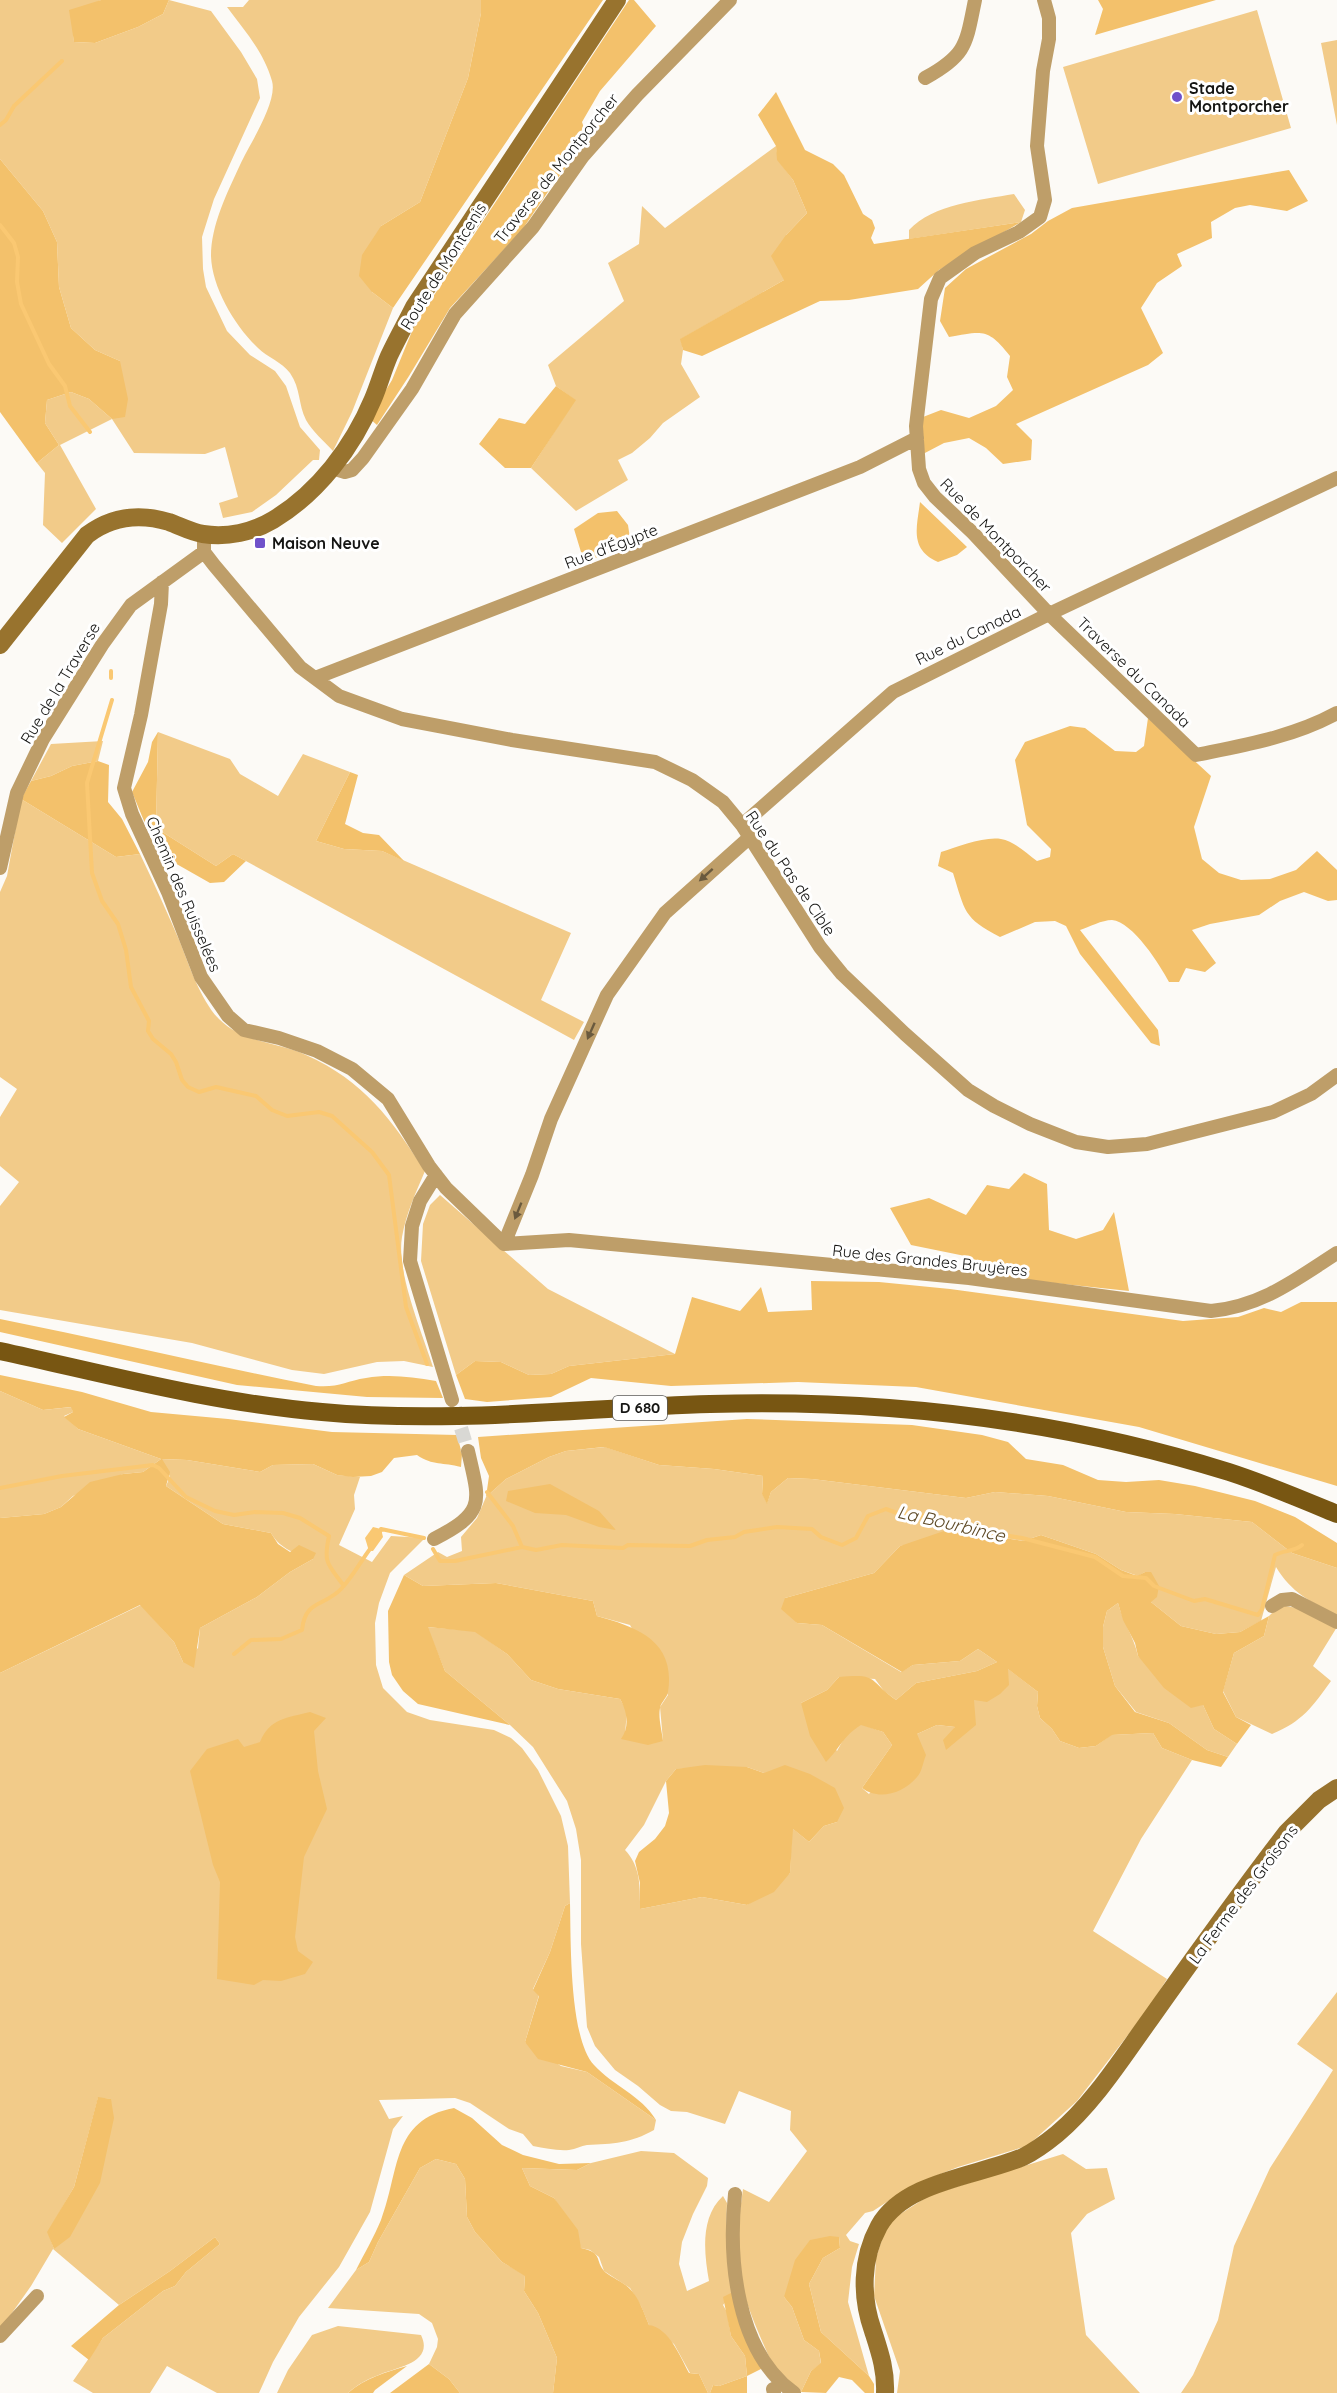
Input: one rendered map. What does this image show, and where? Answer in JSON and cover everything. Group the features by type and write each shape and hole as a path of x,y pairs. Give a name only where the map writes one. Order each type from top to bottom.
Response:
{"main road":[{"name":"Route de Montcenis","path":"0,645 87,535 99,526 127,517 145,517 202,539 228,535 265,525 291,510 316,487 350,442 372,401 389,357 414,307 617,0"},
{"name":"D 680","path":"0,1351 170,1388 322,1413 406,1416 501,1415 710,1404 782,1404 920,1410 990,1418 1148,1449 1230,1472 1337,1514"},
{"path":"1277,1489 1337,1503"},
{"path":"1277,1489 1337,1528"},
{"name":"La Ferme des Groisons","path":"885,2393 886,2378 882,2356 866,2305 864,2282 871,2244 886,2215 896,2206 924,2190 1024,2156 1057,2134 1097,2090 1287,1832 1319,1800 1337,1788"}],"street":[{"name":"Traverse de Montporcher","path":"332,468 345,472 352,470 363,458 412,389 455,314 533,227 583,156 637,95 730,0"},
{"path":"925,78 947,66 961,52 966,41 975,0"},
{"name":"Rue de Montporcher","path":"1044,0 1049,18 1049,39 1043,70 1037,147 1045,200 1040,217 1019,232 975,253 940,278 931,299 925,333 916,426 919,469 924,483 1049,614"},
{"name":"Rue d'Égypte","path":"315,678 860,467 917,438"},
{"name":"Rue du Canada","path":"504,1244 532,1175 551,1119 607,995 665,912 746,831 893,692 1049,614 1337,478"},
{"name":"Rue du Pas de Cible","path":"202,539 300,667 339,696 402,719 513,740 655,762 692,780 723,802 746,831 820,947 842,974 968,1090 994,1106 1076,1142 1108,1147 1147,1144 1273,1112 1311,1094 1337,1075"},
{"name":"Rue de la Traverse","path":"0,868 17,793 43,739 119,619 131,605 162,582 202,539"},
{"name":"Chemin des Ruisselées","path":"162,582 159,615 141,715 124,788 132,814 168,892 201,977 228,1016 244,1030 279,1038 317,1051 352,1069 388,1099 446,1188 504,1244"},
{"name":"Traverse du Canada","path":"1049,614 1196,754 1274,739 1318,723 1337,712"},
{"path":"436,1175 420,1201 412,1226 410,1261 452,1400"},
{"name":"Rue des Grandes Bruyères","path":"504,1244 569,1240 969,1278 1211,1311 1235,1309 1282,1289 1337,1253"},
{"path":"434,1539 461,1525 476,1504 478,1494 468,1451"},
{"path":"1272,1606 1282,1600 1292,1599 1337,1622"},
{"path":"735,2194 731,2234 733,2260 746,2319 769,2370 775,2378 794,2393"},
{"path":"0,2336 37,2296"}],"shaded area":[{"path":"0,0 101,0 95,3 73,32 74,42 95,43 138,27 163,14 169,0 211,11 241,52 257,79 260,98 214,199 202,237 206,287 227,331 250,355 275,371 286,386 300,427 320,450 319,460 313,460 276,495 252,512 223,518 219,503 238,497 225,447 205,454 134,453 112,419 120,361 95,350 71,328 59,287 57,242 43,211 0,159"},
{"path":"101,0 169,0 163,14 138,27 95,43 74,42 69,10"},
{"path":"249,0 481,0 481,13 468,78 420,202 381,226 372,292 393,308 352,412 333,451 306,420 296,385 290,373 258,348 233,318 220,293 212,268 212,244 221,209 267,112 273,90 264,60 227,7 243,7"},
{"path":"481,0 603,0 393,308 372,292 359,276 362,255 381,226 420,202 468,78 481,13"},
{"path":"629,0 634,0 656,26 600,91 582,122 584,128 603,123 556,180 522,230 450,308 377,425 369,418 392,380 415,324"},
{"path":"1098,0 1216,0 1095,35 1103,9"},
{"name":"Stade Montporcher","path":"1257,10 1291,128 1098,184 1063,67"},
{"path":"1337,40 1337,125 1321,43"},
{"path":"776,92 805,150 833,164 844,175 863,214 872,220 875,228 871,238 874,244 1021,222 939,270 918,289 849,300 820,301 702,356 683,350 680,339 784,280 771,256 786,235 807,213 793,180 777,160 776,146 758,115"},
{"path":"776,146 778,160 793,180 807,213 786,235 784,280 681,339 683,350 681,364 700,397 663,423 632,453 618,460 628,480 576,511 531,468 575,400 556,386 548,365 624,301 608,263 639,244 642,206 665,228"},
{"path":"0,159 43,211 57,242 59,287 71,328 95,350 120,361 128,399 125,417 112,419 89,399 71,392 47,400 45,423 59,445 37,463 0,412"},
{"path":"1289,170 1308,201 1287,211 1250,205 1235,208 1211,222 1212,238 1177,254 1182,266 1157,283 1141,308 1163,353 1148,365 1016,424 1032,440 1031,460 1003,464 986,448 969,438 944,443 923,454 923,417 941,410 969,418 996,406 1013,390 1007,377 1010,356 996,340 977,333 949,337 940,321 945,288 966,269 1031,234 1048,221 1072,208"},
{"path":"1014,194 1025,210 1021,222 909,239 909,230 931,214 958,204"},
{"path":"556,386 576,400 531,468 505,468 479,444 499,418 525,424"},
{"path":"71,392 89,399 112,419 60,445 96,509 62,543 43,525 45,473 37,463 59,445 45,423 47,400"},
{"path":"920,502 967,547 957,555 938,562 929,557 919,544 917,536"},
{"path":"617,511 628,525 631,545 584,562 574,529 598,513"},
{"path":"1148,718 1211,776 1194,827 1202,859 1219,873 1241,880 1270,879 1296,870 1317,851 1337,870 1337,900 1328,901 1304,892 1280,901 1259,915 1210,924 1192,930 1216,963 1205,972 1186,968 1179,982 1169,982 1145,945 1120,923 1108,920 1080,930 1158,1030 1160,1046 1151,1043 1080,954 1066,926 1055,921 1035,922 1000,937 972,918 963,905 953,873 938,866 941,852 971,842 994,838 1011,842 1037,861 1050,857 1051,849 1027,825 1015,760 1025,742 1070,726 1085,728 1115,751 1136,752 1144,746"},
{"path":"158,732 230,759 240,774 278,796 303,754 350,772 316,841 344,849 382,851 571,933 541,1000 584,1022 574,1040 233,854 216,866 156,828"},
{"path":"158,732 156,828 216,866 233,854 246,861 224,882 210,883 166,858 144,821 132,792 148,762 152,742"},
{"path":"103,741 98,761 72,766 51,776 31,781 51,744"},
{"path":"98,761 109,765 108,802 122,819 140,854 116,857 21,799 31,781 51,776 72,766"},
{"path":"350,772 358,775 345,824 363,833 379,835 404,861 382,851 344,849 316,841"},
{"path":"21,799 116,857 140,854 196,982 219,1019 228,1027 249,1038 295,1051 326,1065 360,1089 388,1118 425,1171 406,1220 401,1251 406,1284 433,1367 404,1361 377,1362 324,1374 292,1370 192,1343 0,1310 0,1206 19,1182 0,1166 0,1117 17,1089 0,1077 0,892 7,876"},
{"path":"1024,1173 1047,1184 1049,1230 1076,1239 1103,1230 1114,1212 1129,1291 968,1274 970,1257 911,1245 890,1208 929,1198 966,1215 987,1185 1009,1189"},
{"path":"440,1195 548,1289 675,1354 569,1366 551,1374 529,1375 501,1362 475,1361 456,1375 421,1261 423,1224 430,1205"},
{"path":"811,1281 879,1282 950,1289 1183,1321 1238,1317 1264,1308 1281,1312 1301,1302 1337,1302 1337,1486 1139,1427 916,1387 798,1382 671,1386 591,1378 551,1397 487,1402 465,1399 456,1375 475,1361 501,1362 529,1375 551,1374 569,1366 675,1354 692,1297 740,1311 761,1287 768,1312 812,1310"},
{"path":"0,1319 316,1386 330,1386 384,1376 436,1381 443,1398 367,1397 237,1385 0,1332"},
{"path":"0,1375 82,1392 151,1412 332,1432 457,1435 462,1454 461,1467 433,1462 417,1455 394,1458 382,1472 371,1476 353,1477 337,1475 313,1464 273,1465 260,1472 187,1460 162,1459 170,1472 166,1486 223,1524 271,1533 278,1544 290,1552 299,1545 316,1553 313,1559 290,1572 257,1597 200,1628 194,1668 183,1662 174,1642 140,1605 0,1673 0,1518 44,1514 61,1507 90,1482 143,1472 161,1459 78,1429 64,1417 73,1412 71,1407 43,1410 0,1391"},
{"path":"0,1391 43,1410 72,1407 73,1412 64,1416 78,1429 161,1459 143,1472 123,1474 73,1496 61,1507 44,1514 0,1518"},
{"path":"747,1419 912,1425 982,1435 1008,1442 1026,1459 1063,1465 1098,1480 1126,1482 1159,1480 1195,1486 1255,1501 1295,1517 1337,1543 1337,1568 1292,1553 1252,1522 1175,1514 1126,1512 1048,1496 995,1492 966,1498 788,1478 771,1492 767,1504 762,1494 763,1476 714,1469 659,1465 604,1447 566,1451 549,1457 506,1479 486,1497 489,1476 481,1458 478,1437"},
{"path":"605,1447 659,1465 714,1469 763,1476 762,1493 767,1503 771,1492 788,1478 966,1498 995,1492 1048,1496 1126,1512 1175,1514 1252,1522 1292,1553 1337,1568 1337,1615 1302,1596 1288,1584 1276,1567 1261,1621 1240,1632 1216,1634 1181,1626 1151,1602 1145,1572 1138,1576 1121,1570 1096,1554 1041,1535 1023,1541 976,1533 900,1546 874,1573 785,1598 797,1623 822,1625 901,1672 913,1665 960,1661 978,1649 997,1662 977,1671 916,1683 896,1700 884,1691 875,1679 839,1677 827,1690 801,1703 837,1751 847,1733 861,1724 883,1732 892,1745 862,1788 869,1794 917,1734 937,1725 955,1727 946,1749 973,1700 1007,1668 1038,1692 1037,1706 1040,1718 1052,1729 1060,1741 1079,1748 1096,1746 1111,1735 1153,1733 1162,1748 1192,1760 1141,1839 1093,1931 1167,1979 1148,2009 1077,2101 1027,2146 958,2167 913,2185 873,2211 865,2213 846,2235 850,2241 859,2244 852,2267 848,2302 869,2376 821,2332 809,2284 823,2258 840,2248 839,2237 784,2297 792,2307 804,2340 819,2351 821,2364 811,2371 801,2392 778,2374 772,2364 741,2282 737,2254 738,2229 743,2189 769,2202 807,2151 790,2130 791,2111 739,2091 725,2124 687,2112 671,2111 615,2070 595,2046 587,2027 581,1944 581,1860 576,1829 567,1801 533,1747 445,1671 427,1627 475,1631 507,1654 531,1680 558,1689 620,1699 627,1711 625,1734 663,1741 660,1707 668,1695 630,1625 597,1616 593,1601 496,1583 423,1586 404,1575 438,1552 447,1557 462,1551 461,1537 477,1518 486,1497 506,1479 566,1451","holes":["747,1767 764,1773 837,1822 824,1826 809,1842 792,1828 790,1873 747,1905 702,1897 640,1909 637,1870 625,1850 644,1825 666,1781 676,1769"]},
{"path":"161,1459 187,1460 260,1472 273,1465 313,1464 337,1475 360,1477 354,1495 355,1509 339,1545 372,1562 391,1536 425,1538 390,1573 379,1603 375,1623 376,1665 383,1688 407,1712 430,1720 494,1730 511,1738 522,1748 538,1770 561,1816 568,1846 570,1903 565,1906 550,1952 533,1989 539,1995 525,2042 561,2066 587,2072 656,2120 654,2130 630,2140 560,2150 533,2146 523,2134 509,2129 470,2103 455,2098 379,2100 389,2119 403,2116 393,2129 370,2212 339,2267 299,2317 273,2362 259,2393 217,2393 167,2366 150,2393 93,2393 73,2381 103,2338 163,2291 175,2286 186,2272 220,2244 215,2237 119,2305 53,2249 31,2286 0,2330 0,1673 141,1605 174,1642 183,1662 198,1648 200,1628 257,1597 290,1572 313,1559 284,1547 271,1533 223,1524 166,1486 170,1477","holes":["98,2098 111,2099 54,2249 48,2232 74,2187"]},
{"path":"550,1484 599,1511 616,1530 599,1527 566,1515 535,1513 506,1501 508,1491"},
{"path":"373,1527 381,1529 383,1537 373,1551 369,1551 365,1538"},
{"path":"947,1530 1023,1541 1041,1535 1096,1554 1121,1570 1137,1576 1151,1572 1159,1586 1157,1597 1151,1602 1181,1626 1216,1634 1240,1632 1269,1616 1264,1636 1234,1653 1223,1692 1236,1717 1251,1725 1237,1744 1214,1729 1203,1705 1191,1708 1164,1688 1138,1656 1118,1603 1107,1611 1103,1627 1103,1647 1115,1686 1135,1712 1169,1723 1207,1750 1228,1757 1221,1767 1192,1760 1162,1748 1153,1733 1112,1735 1096,1746 1079,1748 1060,1741 1052,1729 1040,1718 1037,1706 1038,1692 1008,1669 1009,1685 987,1702 974,1700 976,1725 946,1750 943,1740 955,1727 937,1725 917,1734 926,1755 922,1767 912,1783 898,1791 876,1794 862,1788 892,1745 883,1732 861,1725 846,1738 826,1762 810,1736 801,1703 827,1690 839,1677 867,1677 896,1700 916,1683 977,1671 997,1662 978,1649 960,1661 913,1665 902,1672 822,1625 797,1623 781,1609 785,1598 874,1573 900,1546"},
{"path":"404,1575 423,1586 496,1583 593,1601 597,1616 639,1631 660,1648 666,1660 669,1675 668,1692 660,1712 663,1741 648,1745 621,1739 626,1729 626,1719 620,1699 558,1689 531,1680 507,1654 475,1632 428,1627 445,1671 510,1725 418,1704 403,1691 392,1675 389,1662 388,1611"},
{"path":"1118,1603 1138,1656 1203,1705 1214,1729 1237,1744 1228,1757 1207,1750 1169,1723 1136,1712 1115,1686 1103,1647 1103,1627 1107,1611"},
{"path":"1280,1605 1297,1608 1337,1627 1313,1666 1331,1681 1306,1712 1292,1724 1272,1734 1236,1717 1223,1691 1234,1653 1264,1636 1269,1616"},
{"path":"310,1712 326,1718 314,1731 318,1771 327,1809 304,1857 295,1937 298,1951 313,1962 305,1974 281,1981 263,1980 254,1985 217,1979 220,1882 213,1865 190,1771 207,1749 238,1739 244,1747 260,1742 269,1728 280,1720"},
{"path":"705,1765 747,1767 764,1773 785,1765 810,1774 835,1788 844,1808 837,1822 824,1826 809,1842 793,1829 790,1873 774,1892 747,1905 702,1897 640,1909 640,1883 635,1861 639,1852 655,1839 665,1826 669,1813 666,1781 676,1769"},
{"path":"570,1903 573,1988 580,2034 586,2052 594,2065 643,2104 656,2120 587,2072 538,2059 525,2042 539,1996 533,1990 550,1952 565,1906"},
{"path":"1337,1992 1337,2393 1181,2393 1193,2375 1218,2320 1234,2246 1270,2168 1333,2070 1297,2044"},
{"path":"98,2097 111,2099 114,2118 100,2183 70,2237 54,2249 47,2232 74,2187"},
{"path":"454,2108 472,2118 502,2145 523,2155 559,2164 591,2163 577,2170 522,2168 530,2186 554,2198 578,2230 581,2248 593,2252 605,2272 633,2292 649,2325 656,2327 668,2337 689,2373 699,2374 708,2393 553,2393 557,2358 538,2313 524,2291 525,2276 502,2262 475,2232 467,2217 465,2179 456,2164 436,2159 420,2168 369,2262 356,2270 381,2220 401,2150 408,2136 419,2124 434,2114"},
{"path":"641,2151 674,2153 708,2178 707,2186 682,2242 679,2264 687,2291 709,2281 705,2247 707,2225 710,2214 723,2196 727,2203 726,2233 733,2292 723,2305 727,2312 731,2336 745,2356 747,2376 719,2386 713,2385 710,2393 699,2374 690,2373 674,2344 649,2325 630,2288 604,2271 599,2257 590,2250 581,2248 554,2198 530,2186 522,2168 577,2170 591,2163"},
{"path":"1063,2154 1086,2169 1107,2168 1115,2199 1087,2214 1071,2233 1086,2335 1140,2393 897,2393 900,2371 874,2296 876,2258 884,2233 894,2218 930,2195"},
{"path":"436,2159 456,2164 465,2179 467,2217 475,2232 502,2262 525,2275 524,2291 538,2313 557,2358 553,2393 460,2393 449,2379 429,2364 438,2339 432,2323 419,2314 328,2308 356,2270 369,2262 420,2168"},
{"path":"830,2236 839,2237 840,2248 823,2258 809,2284 821,2332 869,2376 874,2384 874,2393 865,2393 852,2380 839,2377 826,2393 801,2392 811,2371 821,2363 819,2351 804,2340 792,2307 784,2297 795,2260 810,2240"},
{"path":"215,2237 220,2244 186,2272 175,2286 163,2291 103,2338 89,2360 71,2346 119,2305"},
{"path":"733,2292 763,2368 747,2376 745,2356 731,2336 723,2297"},
{"path":"338,2326 421,2335 424,2344 423,2352 413,2362 367,2380 348,2393 277,2393 288,2370 312,2335"},
{"path":"429,2364 449,2379 460,2393 390,2393"},
{"path":"407,2366 373,2393 348,2393 369,2379"},
{"path":"747,2376 747,2393 710,2393 713,2385 719,2386"}],"waterway":[{"path":"0,125 6,120 14,106 62,61"},
{"path":"0,225 14,243 18,257 17,282 21,304 49,364 65,386 70,406 90,432"},
{"path":"111,671 111,678"},
{"path":"112,700 87,783 92,873 102,901 118,924 126,950 131,987 149,1021 148,1031 153,1039 171,1054 182,1080 188,1087 199,1092 216,1087 256,1096 272,1110 287,1116 319,1112 332,1116 372,1152 389,1175 406,1307 427,1364"},
{"path":"0,1488 62,1476 153,1465 159,1468 186,1497 215,1511 234,1515 255,1512 283,1513 300,1518 329,1536 328,1563 344,1586"},
{"path":"487,1492 513,1526 522,1547"},
{"name":"La Bourbince","path":"433,1549 440,1561 455,1561 522,1547 536,1550 562,1545 623,1548 628,1545 690,1546 707,1540 735,1537 744,1532 777,1527 812,1529 821,1537 842,1545 856,1538 868,1516 886,1509 897,1513 924,1516 971,1530 1022,1538 1095,1557 1123,1576 1146,1578 1154,1586 1194,1601 1205,1599 1258,1615 1262,1609 1275,1555 1302,1545"},
{"path":"380,1532 381,1529 424,1538"},
{"path":"234,1654 251,1640 281,1639 302,1630 304,1620 311,1608 336,1594 350,1579 370,1549"}],"tunnel":[{"path":"455,1408 468,1451"}],"place":[{"name":"Stade Montporcher","path":"1177,97"},
{"name":"Maison Neuve","path":"260,543"}]}
